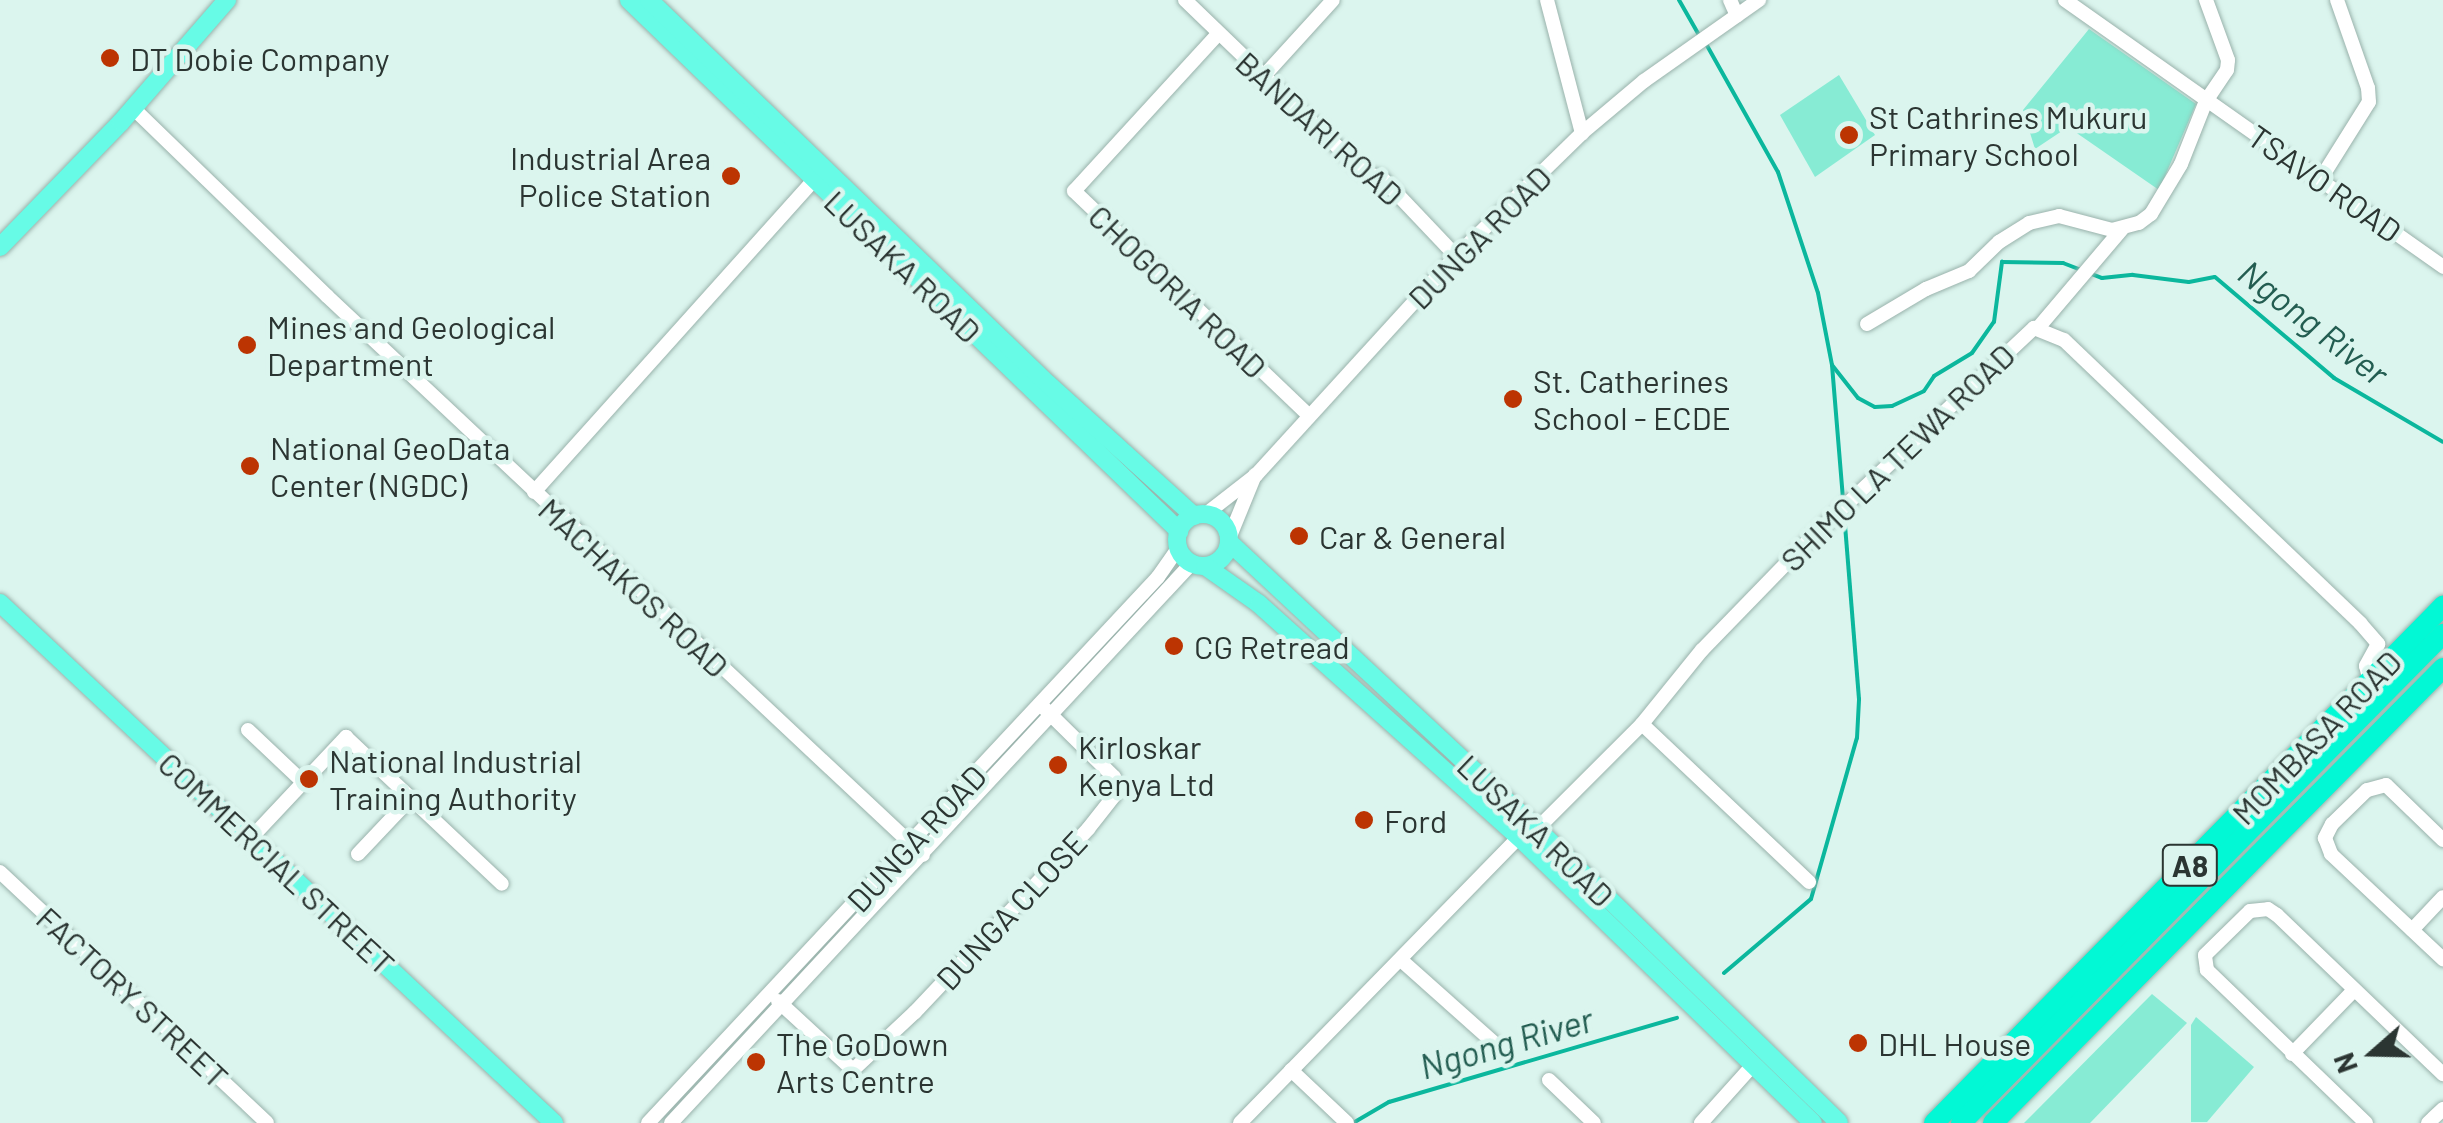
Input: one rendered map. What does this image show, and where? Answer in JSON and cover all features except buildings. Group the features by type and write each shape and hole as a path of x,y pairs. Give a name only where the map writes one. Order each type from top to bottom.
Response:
{"highway":[{"name":"MOMBASA ROAD","path":"1934,1123 2443,606"},
{"path":"1961,1123 2443,634"},
{"path":"1978,1123 2443,654"},
{"name":"MOMBASA ROAD","path":"1993,1123 2443,668"}],"main road":[{"path":"0,247 227,0"},
{"name":"LUSAKA ROAD","path":"629,0 1179,539"},
{"name":"LUSAKA ROAD","path":"648,0 1034,371 1200,515"},
{"path":"1200,515 1222,521 1229,539 1221,560 1199,565 1179,539 1200,515"},
{"name":"LUSAKA ROAD","path":"1229,539 1528,833 1813,1123"},
{"name":"LUSAKA ROAD","path":"1199,565 1259,604 1528,833 1839,1123"},
{"name":"COMMERCIAL STREET","path":"0,603 554,1123"}],"street":[{"name":"BANDARI ROAD","path":"1185,0 1262,78 1367,174 1380,177 1456,256"},
{"path":"1262,78 1333,0"},
{"path":"1547,0 1582,133"},
{"path":"1730,0 1736,16"},
{"name":"DUNGA ROAD","path":"1200,515 1256,475 1307,414 1456,256 1582,133 1758,0"},
{"name":"TSAVO ROAD","path":"2065,0 2443,266"},
{"path":"1867,324 1926,289 1969,271 1999,242 2029,222 2059,216 2122,228 2139,223 2162,203 2206,100 2228,66 2206,0"},
{"path":"2320,180 2369,102 2338,0"},
{"name":"CHOGORIA ROAD","path":"1218,34 1074,191 1307,414"},
{"name":"MACHAKOS ROAD","path":"132,107 534,492 923,855"},
{"path":"534,492 814,180"},
{"path":"2038,328 2122,228"},
{"name":"SHIMO LA TEWA ROAD","path":"1528,833 1642,724 1702,650 1812,537 2031,330 2038,328 2064,340 2360,623 2378,644 2366,666 2370,681"},
{"name":"DUNGA ROAD","path":"1229,539 1256,475"},
{"name":"DUNGA ROAD","path":"648,1123 923,855 1158,577 1179,539"},
{"name":"DUNGA ROAD","path":"671,1123 911,844 1045,709 1199,565"},
{"name":"DUNGA CLOSE","path":"776,999 853,1070 926,1000 1088,828 1114,796 1114,777 1045,709"},
{"path":"1642,724 1809,882"},
{"path":"248,730 303,782"},
{"path":"250,838 346,737 502,884"},
{"path":"2443,840 2386,785 2368,790 2332,824 2325,838 2331,854 2443,958"},
{"path":"358,854 411,798"},
{"path":"1240,1123 1528,833"},
{"name":"FACTORY STREET","path":"0,872 267,1123"},
{"path":"2412,930 2443,897"},
{"path":"2366,1123 2207,970 2205,955 2250,911 2268,910 2443,1074"},
{"path":"1402,960 1502,1050"},
{"path":"2292,1054 2354,990"},
{"path":"1701,1123 1754,1064"},
{"path":"1291,1070 1347,1123"},
{"path":"1549,1080 1594,1123"},
{"path":"2428,1123 2443,1108"}],"green space":[{"path":"2089,29 2196,104 2159,190 2068,127 2035,149 2023,110"},
{"path":"1839,75 1875,135 1815,177 1780,115"},
{"path":"2152,994 2187,1023 2090,1123 2024,1123"},
{"path":"2196,1017 2254,1067 2207,1122 2191,1122 2191,1025"}],"waterway":[{"name":"Ngong River","path":"1679,0 1699,35"},
{"name":"Ngong River","path":"1705,42 1778,172 1818,293 1832,365 1843,500"},
{"name":"Ngong River","path":"1832,365 1858,398 1875,407 1892,406 1924,391 1934,376 1972,353 1994,322 2002,262 2063,263 2102,278 2133,275 2189,282 2215,277 2334,378 2443,442"},
{"name":"Ngong River","path":"1724,973 1811,899 1857,738 1859,699 1844,514"},
{"name":"Ngong River","path":"1353,1123 1389,1102 1677,1018"}],"place":[{"name":"DT Dobie Company","path":"110,58"},
{"name":"St Cathrines Mukuru Primary School","path":"1849,135"},
{"name":"Industrial Area Police Station","path":"731,176"},
{"name":"Mines and Geological Department","path":"247,345"},
{"name":"St. Catherines School - ECDE","path":"1513,399"},
{"name":"National GeoData Center (NGDC)","path":"250,466"},
{"name":"Car & General","path":"1299,536"},
{"name":"CG Retread","path":"1174,646"},
{"name":"Kirloskar Kenya Ltd","path":"1058,765"},
{"name":"National Industrial Training Authority","path":"309,779"},
{"name":"Ford","path":"1364,820"},
{"name":"DHL House","path":"1858,1043"},
{"name":"The GoDown Arts Centre","path":"756,1062"}]}
